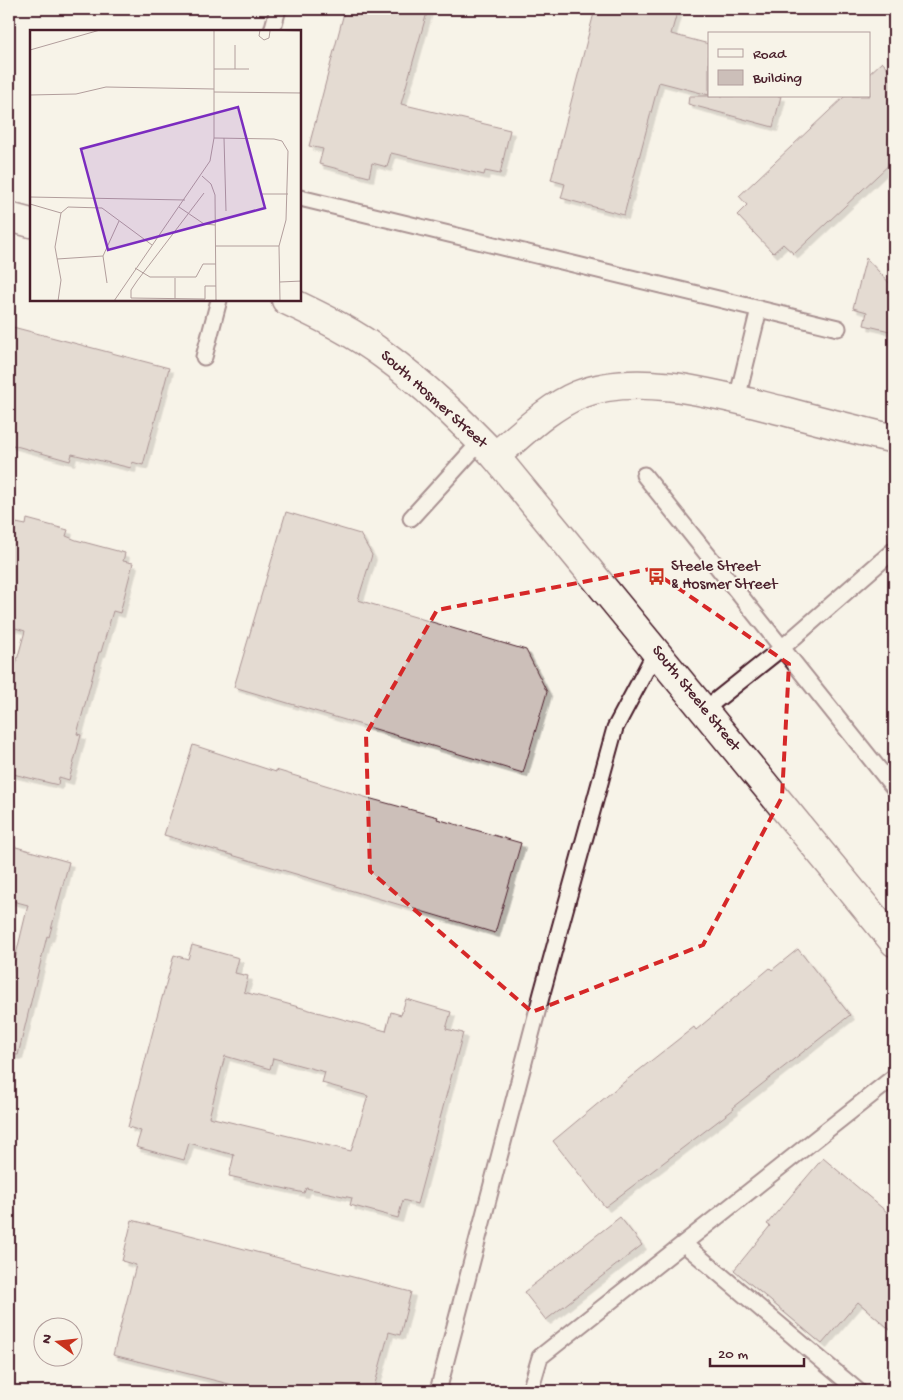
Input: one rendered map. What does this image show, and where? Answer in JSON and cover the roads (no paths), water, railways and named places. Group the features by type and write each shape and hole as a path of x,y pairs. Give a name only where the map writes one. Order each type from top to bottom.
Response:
{"main road":[{"path":"9,217 30,223"},
{"name":"South Hosmer Street","path":"288,301 335,324 384,354 454,414 488,448 578,395 603,388 650,385 737,399 894,439"},
{"name":"South Steele Street","path":"488,448 894,942"}],"lane":[{"path":"272,30 278,9"},
{"path":"301,198 838,328"},
{"path":"204,357 219,301"},
{"path":"737,399 759,309"},
{"path":"411,518 488,448"},
{"path":"644,475 894,788"},
{"path":"704,710 783,647 894,550"},
{"path":"438,1391 542,993 615,728 656,651"},
{"path":"530,1391 540,1357 894,1076"},
{"path":"684,1244 858,1391"}],"place":[{"name":"Steele Street & Hosmer Street","path":"657,576"}]}
